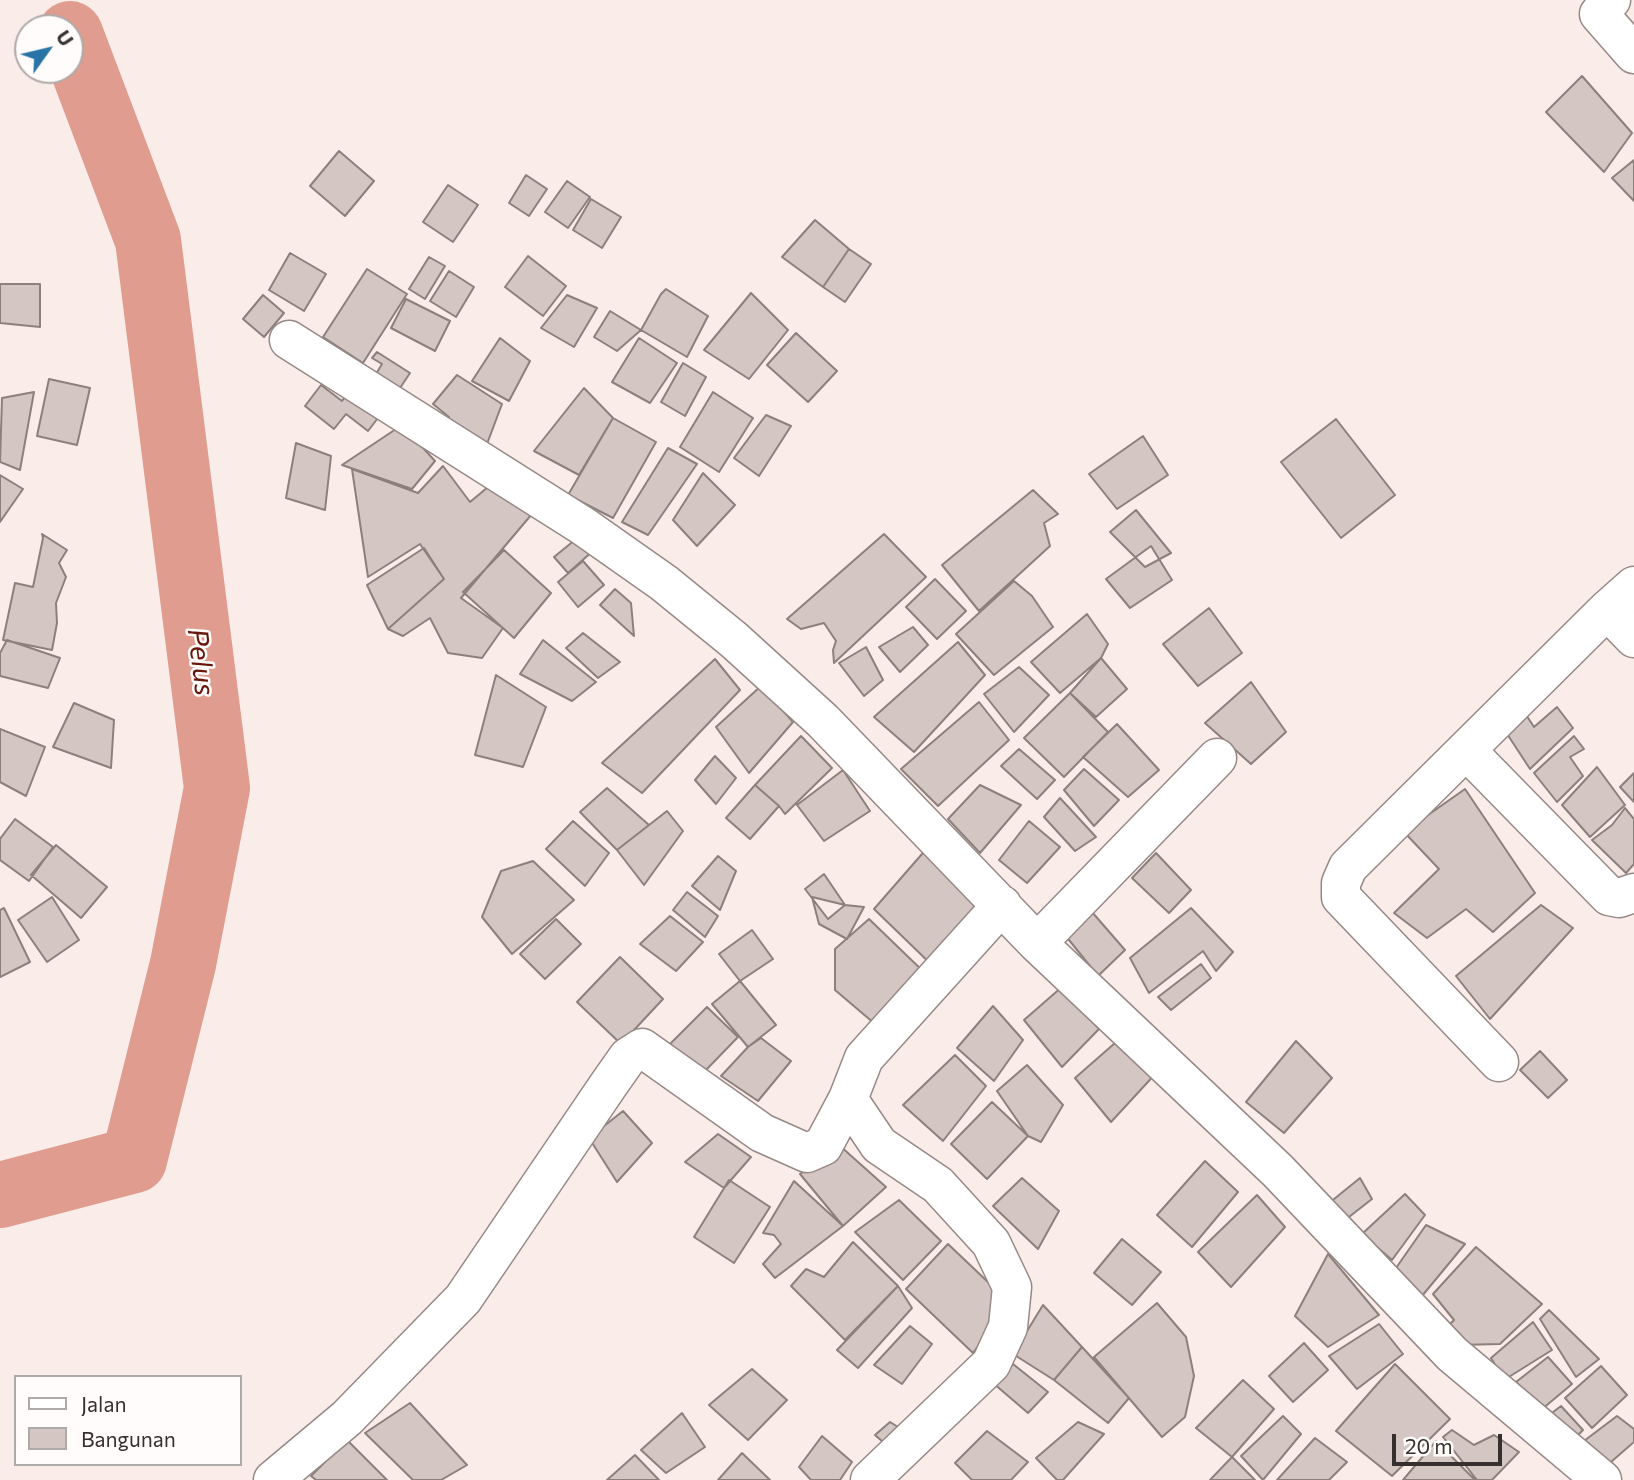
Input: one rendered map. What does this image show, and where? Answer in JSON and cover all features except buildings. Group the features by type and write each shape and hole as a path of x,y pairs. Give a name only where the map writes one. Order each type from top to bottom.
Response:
{"street":[{"path":"1611,0 1599,14 1634,54"},
{"path":"289,340 583,526 664,583 734,640 823,721 1037,943 1278,1171 1452,1354 1602,1480"},
{"path":"1499,1062 1340,897 1341,883 1348,867 1620,598 1634,638"},
{"path":"1466,750 1609,896 1619,898 1634,893"},
{"path":"1037,943 1217,758"},
{"path":"273,1480 347,1418 463,1299 609,1084 634,1052 642,1048 762,1133 807,1153 823,1146 848,1099 864,1058 1002,905"},
{"path":"848,1099 879,1144 938,1185 991,1243 1012,1287 1008,1327 991,1364 870,1480"}],"waterway":[{"name":"Pelus","path":"0,1195 134,1160 183,964 217,788 148,240 84,71"}]}
